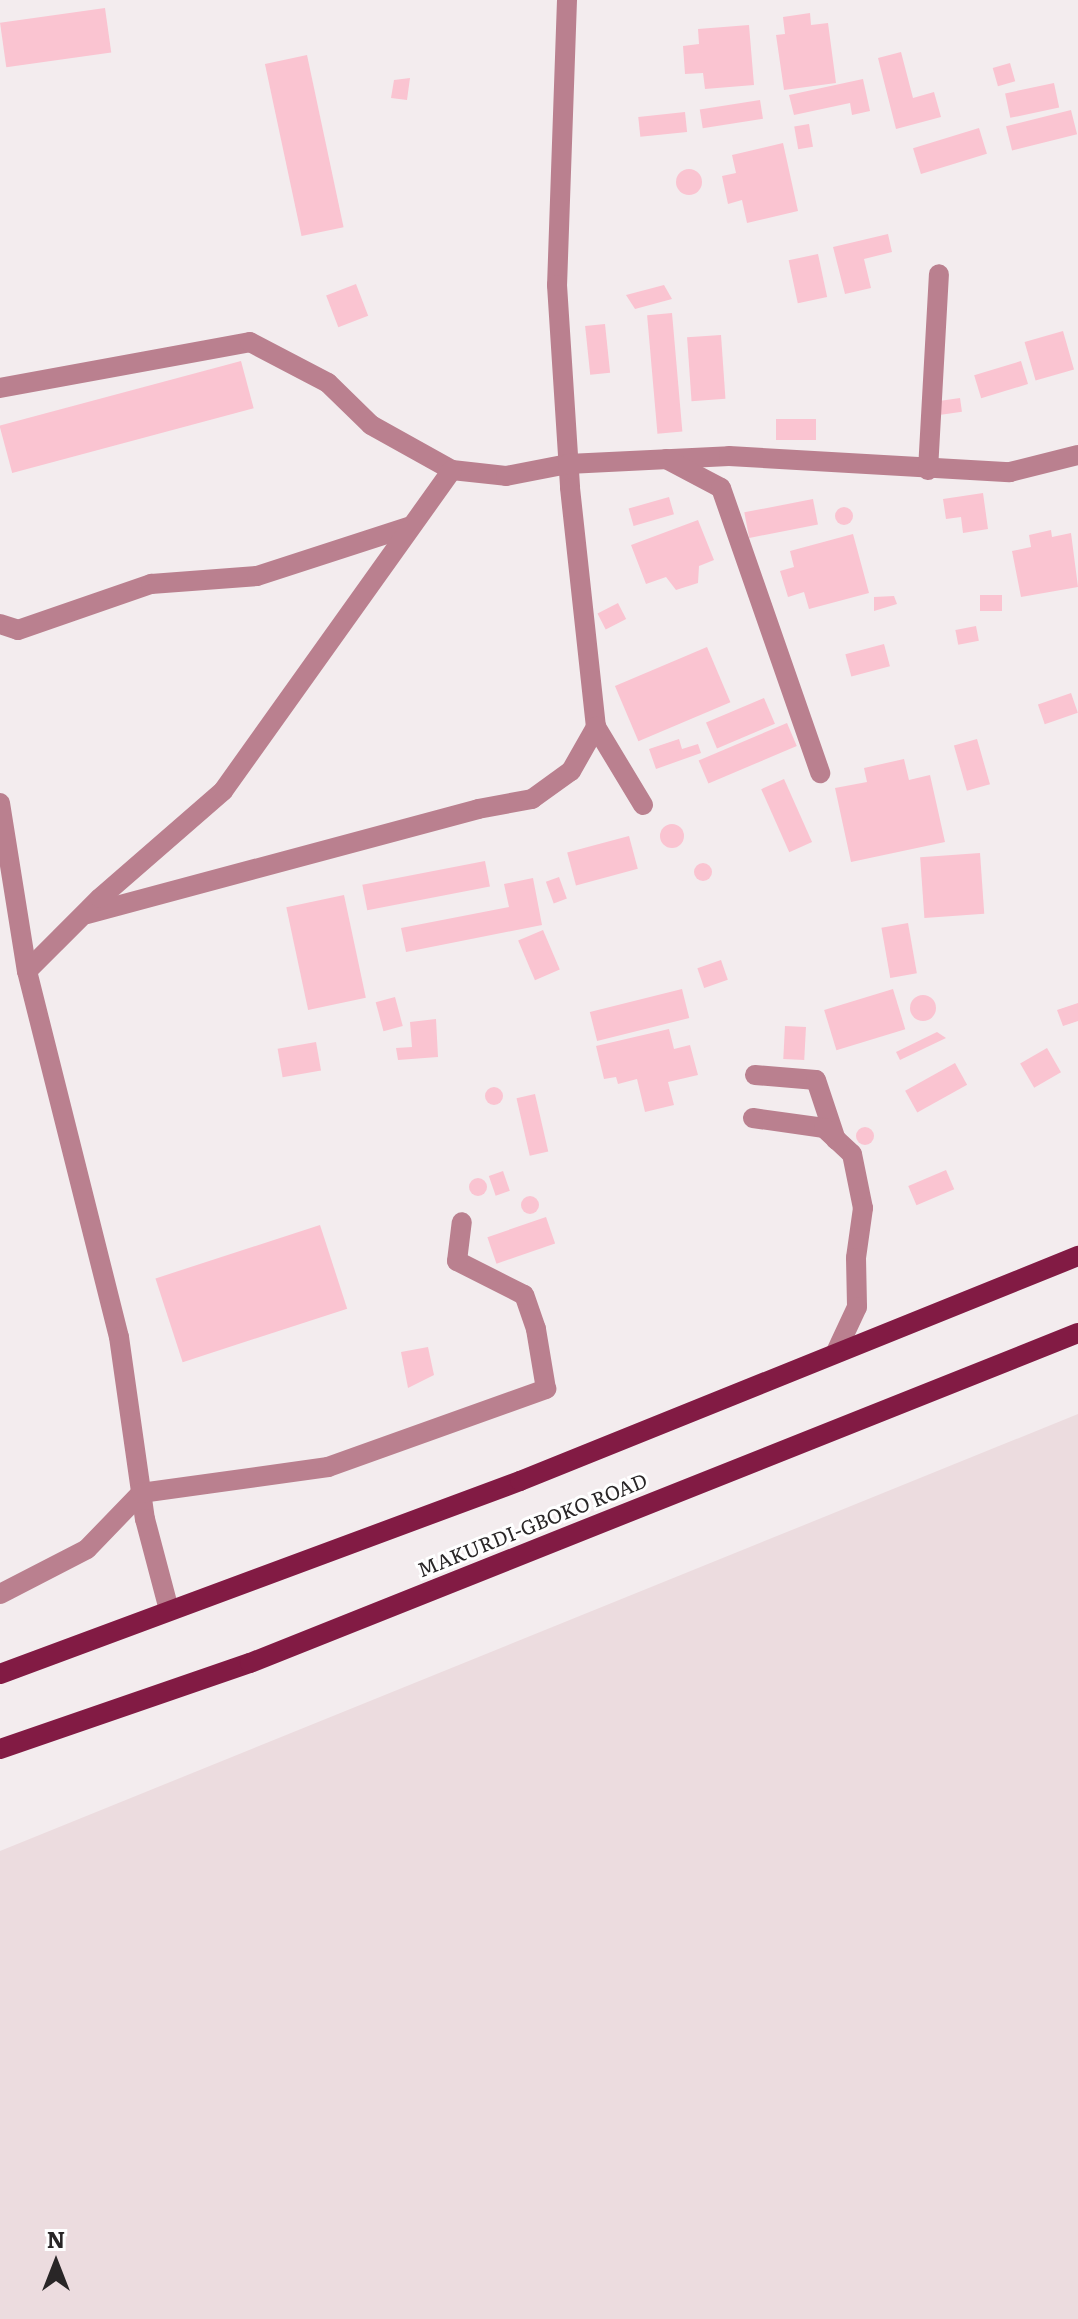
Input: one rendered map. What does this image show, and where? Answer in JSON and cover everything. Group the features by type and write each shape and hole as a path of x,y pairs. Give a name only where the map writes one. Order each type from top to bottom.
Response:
{"main road":[{"path":"0,1674 520,1481 1078,1256"},
{"name":"MAKURDI-GBOKO ROAD","path":"0,1749 250,1663 1078,1333"}],"street":[{"path":"567,0 557,285 568,464 596,727 643,805"},
{"path":"928,470 939,274"},
{"path":"0,388 250,342 328,383 371,425 452,470 506,476 568,464 729,456 928,470 1010,472 1078,455"},
{"path":"666,459 721,488 820,773"},
{"path":"27,971 83,915 223,791 452,470"},
{"path":"0,624 18,630 151,584 257,576 411,526"},
{"path":"83,915 478,809 532,799 571,771 596,727"},
{"path":"0,803 27,971 119,1337 141,1493 169,1610"},
{"path":"755,1075 816,1080 836,1140"},
{"path":"753,1118 824,1128 852,1154 863,1208 856,1258 857,1307 836,1352"},
{"path":"0,1594 87,1549 141,1493 328,1467 546,1389 536,1329 524,1295 457,1261 462,1222"}],"shaded area":[{"path":"1078,1414 1078,2319 0,2319 0,1851"}],"building":[{"path":"105,8 111,53 6,67 0,23"},
{"path":"810,13 811,25 828,23 836,83 784,90 776,35 785,34 783,17"},
{"path":"749,25 754,85 705,89 703,73 685,74 683,46 699,44 698,29"},
{"path":"901,52 913,98 934,92 941,117 896,129 878,58"},
{"path":"307,55 344,227 302,236 265,64"},
{"path":"1010,63 1015,81 998,86 993,68"},
{"path":"410,78 407,100 391,98 394,80"},
{"path":"863,79 870,111 852,115 850,103 794,115 789,95"},
{"path":"1054,83 1059,107 1010,118 1005,93"},
{"path":"760,100 763,119 703,128 700,110"},
{"path":"1071,110 1077,134 1012,150 1006,126"},
{"path":"685,112 687,132 640,137 638,117"},
{"path":"809,124 813,147 798,149 794,127"},
{"path":"979,128 987,154 921,174 913,148"},
{"path":"783,143 798,211 747,223 742,200 728,204 722,176 736,173 732,155"},
{"path":"689,169 698,173 702,182 698,191 689,195 680,191 676,182 680,173"},
{"path":"888,234 892,252 864,259 871,288 845,294 833,247"},
{"path":"818,254 827,297 798,303 789,260"},
{"path":"356,284 368,316 338,327 326,295"},
{"path":"664,285 672,299 635,309 626,295"},
{"path":"672,313 682,432 657,434 647,315"},
{"path":"605,324 610,373 590,375 585,326"},
{"path":"1063,331 1074,369 1036,380 1025,342"},
{"path":"721,335 725,399 692,401 687,337"},
{"path":"241,361 254,408 12,473 0,426"},
{"path":"1021,361 1028,384 981,398 974,375"},
{"path":"960,398 962,412 941,415 939,401"},
{"path":"776,419 816,419 816,440 776,440"},
{"path":"983,493 988,529 963,533 961,517 946,519 943,499"},
{"path":"669,497 674,514 634,526 629,509"},
{"path":"813,499 818,525 749,538 744,512"},
{"path":"844,507 853,516 844,525 835,516"},
{"path":"698,520 714,560 699,566 698,583 676,590 666,577 646,584 631,545"},
{"path":"1051,530 1052,537 1071,533 1078,587 1021,597 1012,551 1031,547 1029,535"},
{"path":"853,534 869,593 809,609 804,592 788,597 780,571 794,567 790,551"},
{"path":"980,595 1002,595 1002,611 980,611"},
{"path":"894,596 897,604 874,611 874,597"},
{"path":"618,603 626,619 606,629 598,613"},
{"path":"976,626 979,641 958,645 955,630"},
{"path":"884,644 890,666 851,677 845,654"},
{"path":"707,647 730,702 638,741 615,686"},
{"path":"1071,693 1078,713 1045,724 1038,704"},
{"path":"764,698 775,724 717,748 706,723"},
{"path":"787,723 797,746 708,784 699,761"},
{"path":"679,739 682,749 698,744 701,753 656,769 649,749"},
{"path":"977,739 990,784 967,791 954,746"},
{"path":"904,759 909,780 930,775 945,842 851,862 835,788 867,782 864,768"},
{"path":"784,779 812,842 789,852 761,789"},
{"path":"672,824 680,828 684,836 680,844 672,848 664,844 660,836 664,828"},
{"path":"629,836 638,869 576,885 567,853"},
{"path":"980,853 984,914 924,918 920,857"},
{"path":"485,861 490,887 367,910 362,885"},
{"path":"703,863 712,872 703,881 694,872"},
{"path":"559,877 567,899 554,903 546,882"},
{"path":"533,878 542,925 406,952 401,928 509,907 504,884"},
{"path":"344,895 366,998 308,1010 286,907"},
{"path":"908,923 917,973 890,978 881,928"},
{"path":"543,930 560,970 535,980 518,941"},
{"path":"721,960 728,980 704,988 697,968"},
{"path":"682,989 689,1018 597,1041 590,1012"},
{"path":"893,989 905,1029 836,1050 824,1010"},
{"path":"923,995 932,999 936,1008 932,1017 923,1021 914,1017 910,1008 914,999"},
{"path":"395,997 403,1026 383,1031 376,1002"},
{"path":"1078,1003 1078,1021 1063,1026 1057,1010"},
{"path":"436,1019 438,1057 398,1060 396,1048 412,1047 410,1022"},
{"path":"785,1026 806,1027 804,1060 783,1059"},
{"path":"669,1029 674,1049 690,1045 698,1075 668,1082 674,1105 645,1112 637,1079 618,1084 616,1077 604,1079 596,1046"},
{"path":"937,1032 946,1038 900,1060 896,1052"},
{"path":"316,1042 321,1071 283,1077 278,1049"},
{"path":"1047,1048 1061,1072 1034,1088 1020,1064"},
{"path":"955,1063 967,1085 917,1112 905,1091"},
{"path":"494,1087 503,1096 494,1105 485,1096"},
{"path":"535,1094 548,1151 530,1156 516,1098"},
{"path":"865,1127 874,1136 865,1145 856,1136"},
{"path":"946,1170 954,1189 916,1205 908,1186"},
{"path":"503,1171 510,1191 496,1196 489,1176"},
{"path":"478,1178 487,1187 478,1196 469,1187"},
{"path":"530,1196 539,1205 530,1214 521,1205"},
{"path":"546,1217 555,1243 496,1264 487,1237"},
{"path":"320,1225 347,1309 183,1362 155,1278"},
{"path":"428,1347 434,1375 408,1388 401,1352"}]}
